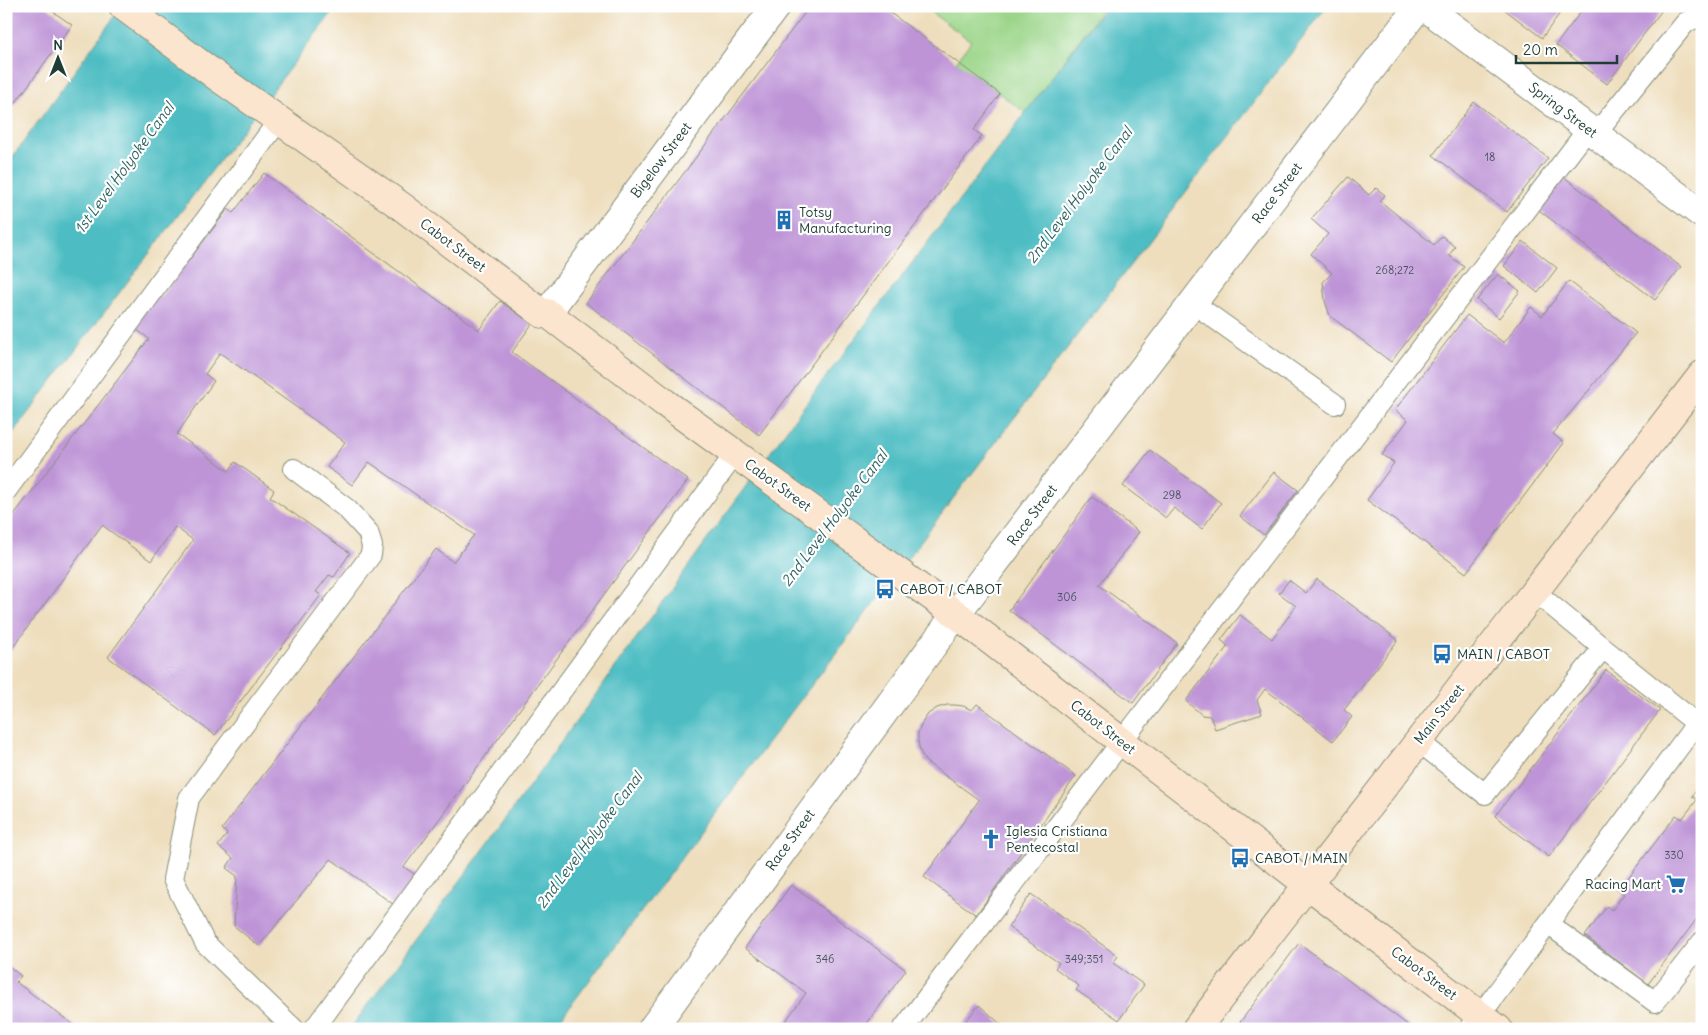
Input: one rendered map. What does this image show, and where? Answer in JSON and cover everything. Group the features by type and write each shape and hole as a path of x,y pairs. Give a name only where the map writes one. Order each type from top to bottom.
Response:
{"main road":[{"name":"Cabot Street","path":"123,6 219,78 401,206 543,314 547,313 739,458 948,608 1307,884 1483,1024"},
{"name":"Main Street","path":"1196,1029 1702,375"}],"street":[{"name":"Bigelow Street","path":"547,313 776,6"},
{"name":"Race Street","path":"652,1029 948,608 1193,303 1419,6"},
{"name":"Spring Street","path":"1424,6 1702,214"}],"lane":[{"path":"903,1029 1592,132 1686,22 1702,16"},
{"path":"6,492 279,120"},
{"path":"1193,303 1335,404"},
{"path":"314,1029 739,458"},
{"path":"294,469 347,508 368,532 372,546 371,555 189,798 173,879 205,943 294,1029"},
{"path":"1483,1024 1548,924 1697,729 1603,648 1534,592"},
{"path":"1418,741 1485,794 1603,648"},
{"path":"1548,924 1656,1002 1702,942"}],"green space":[{"path":"922,6 1104,6 1026,113 956,62 971,41"}],"water":[{"name":"1st Level Holyoke Canal","path":"122,6 337,6 6,442 6,166"},
{"name":"2nd Level Holyoke Canal","path":"1106,6 1327,6 553,1029 350,1029 492,838 798,414"}],"building":[{"path":"6,6 45,6 72,25 6,116"},
{"name":"Totsy Manufacturing","path":"810,6 881,6 1000,94 974,130 982,136 759,435 586,303"},
{"path":"1500,6 1565,6 1542,38"},
{"path":"1585,6 1665,6 1607,84 1556,45"},
{"path":"1474,102 1548,158 1507,212 1433,155"},
{"path":"264,173 479,330 500,301 532,324 512,352 688,480 404,867 423,880 401,910 331,859 259,946 234,926 237,876 226,868 233,858 218,846 227,834 222,829 436,549 453,562 474,535 369,462 352,485 327,467 345,442 220,353 205,374 214,381 177,434 229,471 235,462 274,490 270,497 350,553 334,577 329,575 316,592 321,595 215,735 108,657 193,540 175,527 151,561 102,525 6,657 6,525 149,339 131,325 155,294 160,298 228,209 233,213"},
{"path":"1560,174 1681,267 1655,300 1535,207"},
{"path":"1348,177 1369,195 1376,188 1385,195 1380,201 1434,245 1442,236 1455,247 1449,255 1464,267 1391,362 1330,316 1325,301 1323,282 1332,273 1311,254 1328,234 1311,219"},
{"path":"1523,241 1557,268 1538,293 1504,266"},
{"path":"1498,274 1520,291 1499,318 1477,300"},
{"path":"1569,281 1636,333 1553,434 1564,443 1466,573 1367,500 1394,463 1382,455 1408,420 1395,410 1467,315 1504,343 1531,307 1542,316"},
{"path":"1150,450 1221,503 1202,529 1174,508 1166,518 1123,486"},
{"path":"1274,472 1298,490 1264,535 1240,516"},
{"path":"1092,497 1139,532 1099,585 1177,643 1133,703 1009,610"},
{"path":"1317,579 1398,640 1344,710 1352,717 1333,741 1265,689 1257,700 1262,714 1215,729 1210,716 1202,715 1186,701 1228,646 1221,640 1240,615 1272,639 1296,606 1279,593 1289,580 1306,593"},
{"name":"Racing Mart","path":"1606,670 1660,710 1549,857 1495,816"},
{"name":"Iglesia Cristiana Pentecostal","path":"977,704 1076,776 976,915 924,877 979,800 925,761 920,751 918,733 928,714 937,708 955,705 972,710"},
{"path":"1702,783 1702,912 1648,984 1585,936 1607,906 1612,910 1624,894 1619,890 1676,815 1682,819 1697,800 1692,796"},
{"path":"791,885 906,970 863,1029 780,1029 806,993 745,948"},
{"path":"1031,894 1118,956 1113,963 1144,985 1119,1020 1076,990 1079,986 1055,968 1059,963 1008,927"},
{"path":"1299,943 1413,1029 1235,1029"},
{"path":"6,964 21,976 16,982 79,1029 6,1029"},
{"path":"979,1005 1006,1029 959,1029"}],"place":[{"name":"Totsy Manufacturing","path":"784,220"},
{"name":"CABOT / CABOT","path":"885,589"},
{"name":"MAIN / CABOT","path":"1442,654"},
{"name":"Iglesia Cristiana Pentecostal","path":"991,839"},
{"name":"CABOT / MAIN","path":"1240,858"},
{"name":"Racing Mart","path":"1676,884"}]}
